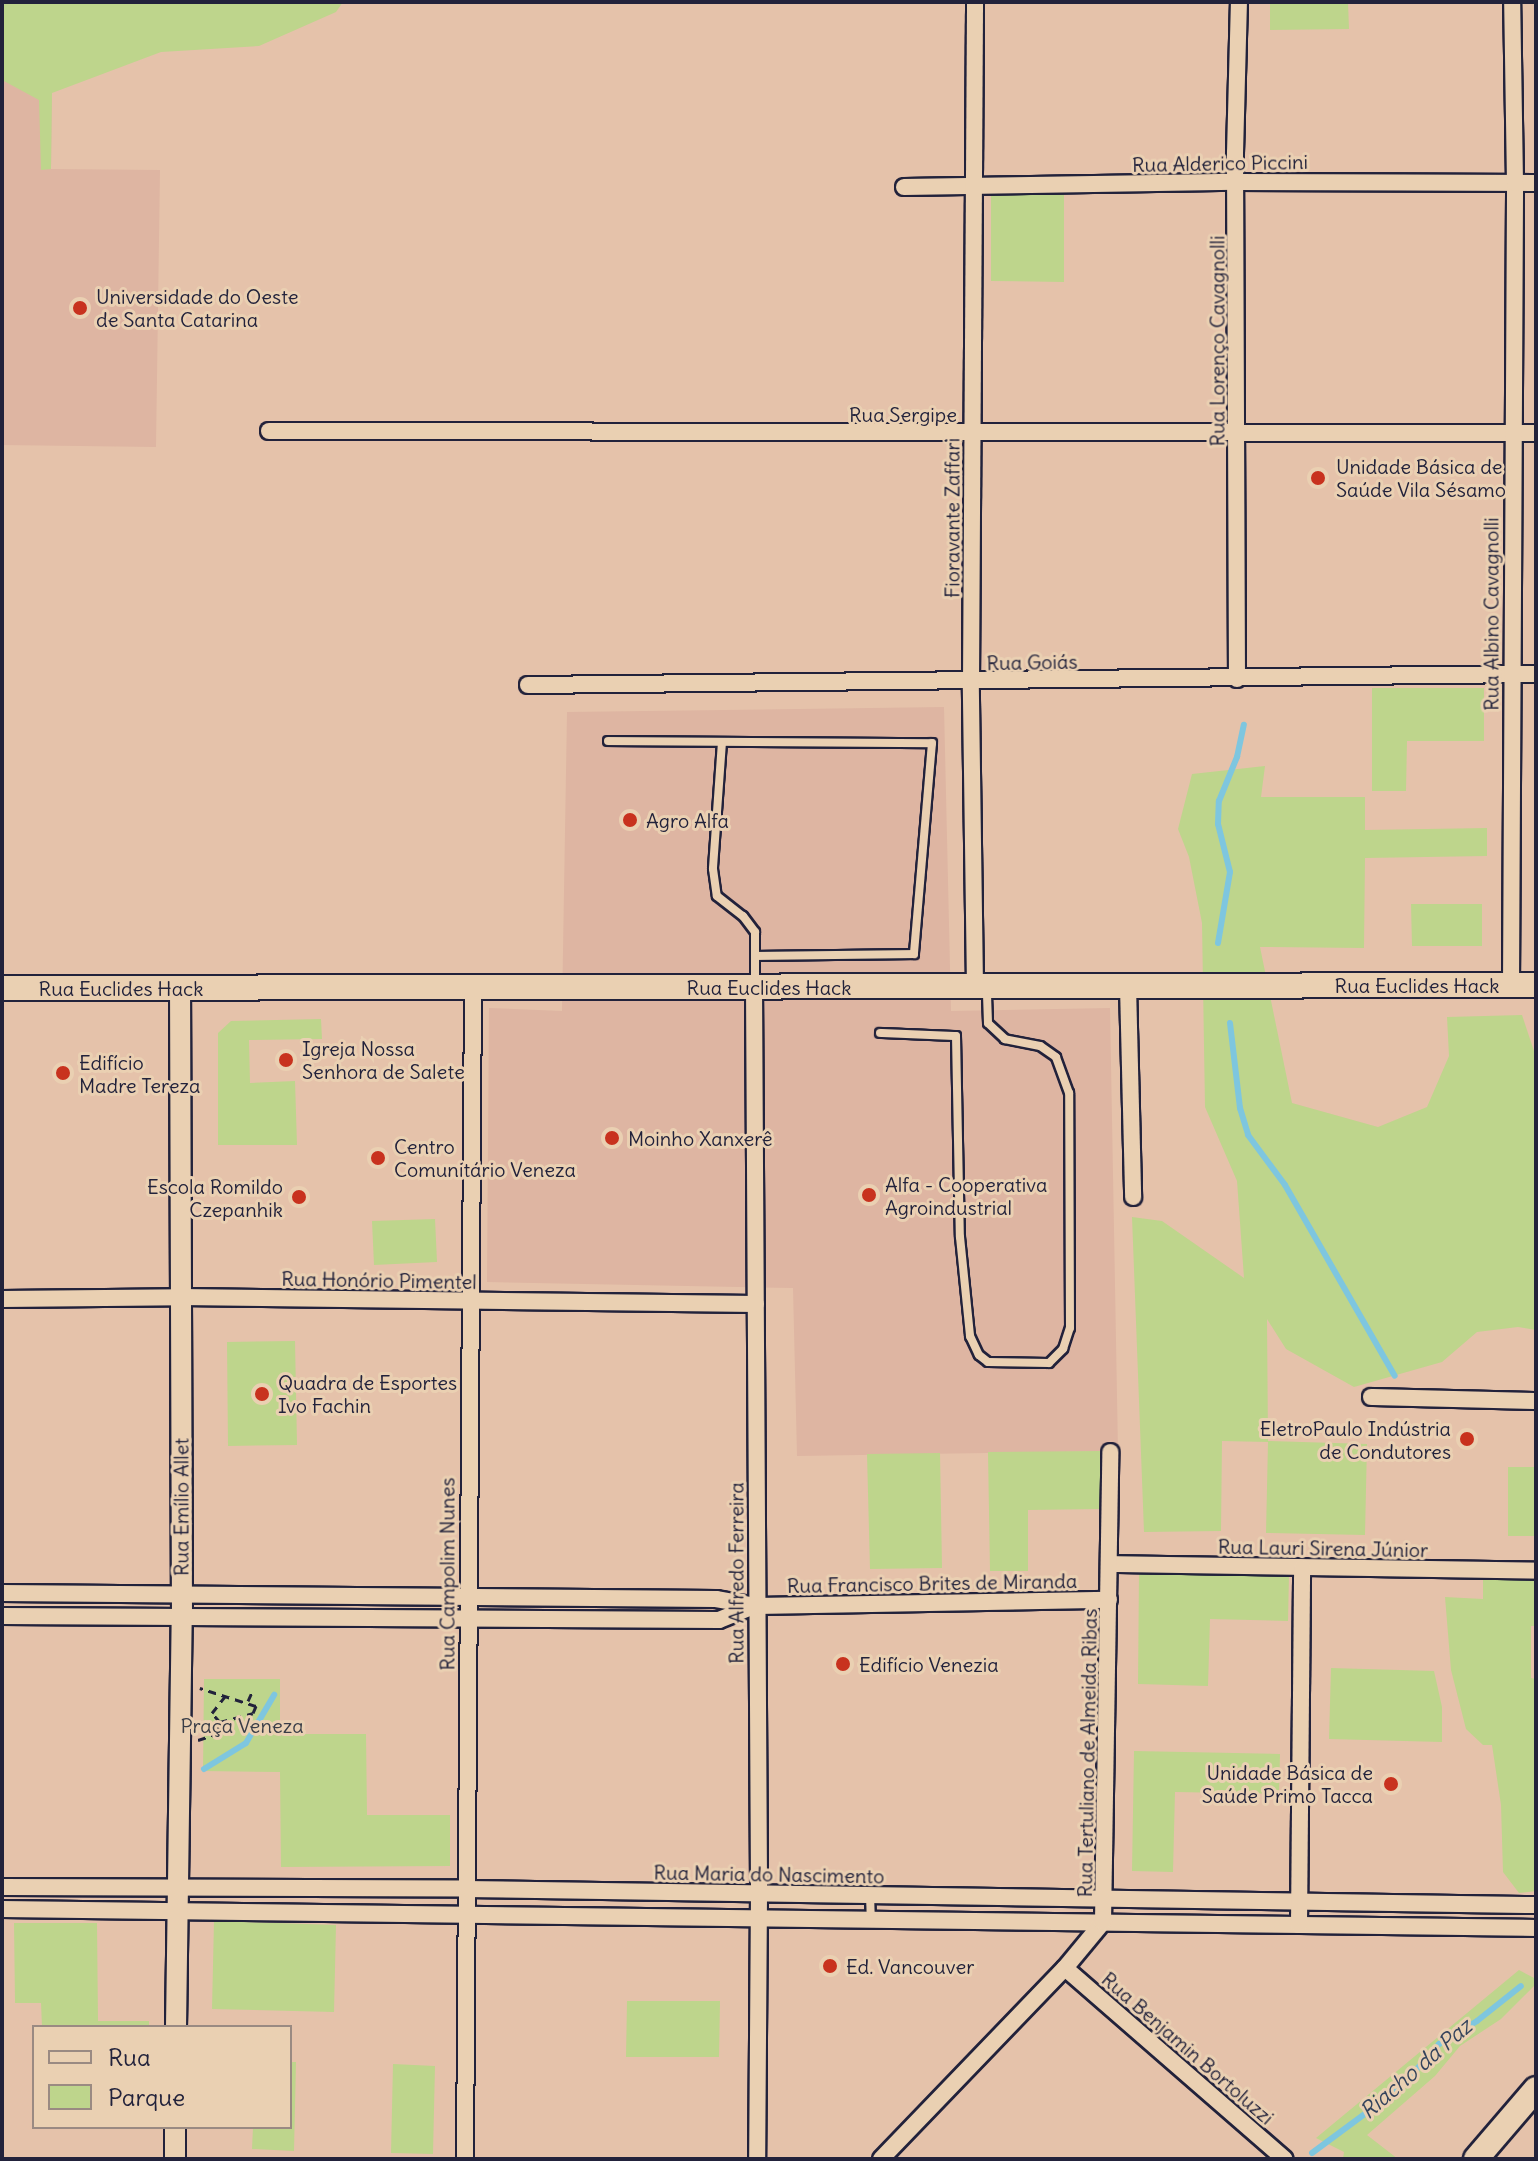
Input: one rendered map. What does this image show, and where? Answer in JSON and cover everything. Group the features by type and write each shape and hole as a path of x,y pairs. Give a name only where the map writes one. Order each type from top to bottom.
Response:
{"main road":[{"name":"Rua Euclides Hack","path":"2,988 473,990 754,986 1536,985"},
{"path":"1476,2159 1536,2089"}],"street":[{"name":"Fioravante Zaffari","path":"975,2 971,682 981,986"},
{"name":"Rua Lorenço Cavagnolli","path":"1237,679 1236,182 1239,2"},
{"name":"Rua Albino Cavagnolli","path":"1511,985 1511,433 1515,183 1512,2"},
{"name":"Rua Alderico Piccini","path":"904,187 1236,182 1536,183"},
{"name":"Rua Sergipe","path":"269,431 1536,433"},
{"name":"Rua Goiás","path":"528,685 1536,674"},
{"name":"Rua Alfredo Ferreira","path":"754,986 759,1895 757,2159"},
{"path":"1128,986 1133,1197"},
{"name":"Rua Emílio Allet","path":"176,2025 182,1617 180,988"},
{"name":"Rua Campolim Nunes","path":"465,2159 464,1913 473,990"},
{"name":"Rua Honório Pimentel","path":"2,1299 181,1297 756,1304"},
{"path":"1371,1397 1536,1401"},
{"name":"Rua Tertuliano de Almeida Ribas","path":"881,2159 1065,1968 1103,1922 1110,1452"},
{"name":"Rua Lauri Sirena Júnior","path":"1110,1564 1536,1571"},
{"path":"1299,1925 1302,1568"},
{"name":"Rua Francisco Brites de Miranda","path":"2,1593 716,1599 756,1606 1109,1600"},
{"path":"61,1617 62,1593"},
{"path":"292,1596 293,1618"},
{"path":"357,1596 357,1618"},
{"path":"566,1619 567,1597"},
{"path":"653,1598 653,1620"},
{"name":"Rua Francisco Brites de Miranda","path":"2,1616 719,1620 756,1606"},
{"name":"Rua Maria do Nascimento","path":"2,1887 465,1889 1536,1905"},
{"path":"24,1887 24,1909"},
{"path":"76,1887 76,1909"},
{"path":"274,1910 275,1888"},
{"path":"351,1911 354,1888"},
{"path":"567,1891 567,1914"},
{"path":"645,1893 645,1915"},
{"path":"2,1909 1536,1928"},
{"name":"Rua Benjamin Bortoluzzi","path":"1065,1968 1285,2159"},
{"path":"175,2129 175,2159"}],"lane":[{"path":"608,741 932,743 914,954 757,956"},
{"path":"722,742 713,869 717,896 743,916 755,932 757,956 754,986"},
{"path":"880,1033 956,1036 960,1237 970,1336 979,1355 988,1362 1049,1363 1063,1349 1070,1328 1069,1093 1056,1057 1040,1046 1005,1039 988,1023 981,986"},
{"path":"870,1895 871,1918"},
{"path":"960,1920 961,1896"},
{"path":"1222,1899 1223,1924"},
{"path":"1422,1903 1422,1927"},
{"path":"1517,1928 1518,1905"}],"path":[{"path":"180,1684 226,1695 238,1703 248,1701 256,1706 253,1713 220,1722"},
{"path":"248,1701 253,1690"},
{"path":"220,1722 212,1713 226,1695"},
{"path":"179,1747 217,1734 220,1722"}],"shaded area":[{"name":"Universidade do Oeste de Santa Catarina","path":"2,15 53,15 51,169 160,170 156,447 2,445"},
{"path":"944,707 951,1011 1110,1008 1118,1451 797,1456 793,1288 487,1282 489,1008 562,1011 567,712"}],"green space":[{"path":"2,2 343,2 336,12 259,46 161,52 52,93 51,169 41,170 39,100 2,80"},
{"path":"1270,2 1348,2 1349,29 1270,30"},
{"path":"991,194 1064,194 1064,282 991,281"},
{"path":"1372,688 1484,688 1484,741 1407,741 1406,791 1372,791"},
{"path":"1265,766 1261,797 1365,797 1365,830 1487,828 1487,856 1365,858 1364,948 1260,947 1292,1103 1378,1127 1427,1107 1449,1056 1447,1017 1522,1015 1536,1057 1536,1330 1518,1327 1477,1332 1442,1362 1354,1387 1286,1349 1267,1319 1268,1441 1367,1444 1365,1535 1266,1533 1268,1442 1222,1441 1221,1531 1144,1532 1132,1217 1162,1221 1244,1278 1237,1181 1205,1107 1202,923 1189,857 1178,829 1192,774"},
{"path":"1411,904 1482,904 1482,946 1412,946"},
{"path":"321,1019 322,1039 249,1040 250,1083 295,1081 297,1145 218,1145 218,1033 231,1021"},
{"path":"435,1219 437,1262 374,1265 372,1221"},
{"name":"Quadra de Esportes Ivo Fachin","path":"295,1341 297,1445 228,1446 227,1342"},
{"path":"1100,1451 1101,1509 1028,1510 1028,1571 990,1571 988,1452"},
{"path":"940,1453 942,1568 870,1569 867,1454"},
{"path":"1508,1467 1536,1467 1536,1536 1508,1536"},
{"path":"1139,1572 1289,1575 1288,1621 1210,1619 1208,1686 1138,1684"},
{"path":"1483,1577 1536,1578 1536,1626 1531,1626 1531,1678 1536,1679 1536,1891 1519,1893 1503,1872 1501,1805 1492,1745 1483,1745 1466,1729 1451,1670 1445,1597 1483,1599"},
{"path":"1331,1668 1434,1671 1442,1707 1442,1742 1329,1739"},
{"name":"Praça Veneza","path":"204,1679 280,1679 280,1734 366,1734 367,1815 450,1815 450,1866 281,1867 280,1772 203,1771"},
{"path":"1134,1751 1280,1754 1279,1794 1175,1792 1173,1872 1132,1871"},
{"path":"214,1921 336,1925 334,2012 212,2009"},
{"path":"14,1923 97,1923 98,2021 149,2021 149,2025 42,2025 41,2003 15,2003"},
{"path":"1519,1970 1536,1979 1536,1984 1501,2019 1460,2046 1435,2076 1367,2135 1398,2159 1343,2159 1344,2152 1316,2138"},
{"path":"627,2001 720,2001 719,2057 626,2057"},
{"path":"292,2062 296,2062 294,2151 252,2149 253,2129 292,2129"},
{"path":"393,2064 435,2066 433,2154 391,2153"}],"waterway":[{"path":"1218,943 1230,872 1218,824 1219,801 1237,757 1244,725"},
{"path":"1230,1023 1240,1108 1248,1135 1285,1185 1395,1376"},
{"path":"204,1769 246,1743 274,1695"},
{"name":"Riacho da Paz","path":"1312,2153 1400,2088 1439,2044 1477,2021 1521,1986"}],"place":[{"name":"Universidade do Oeste de Santa Catarina","path":"80,308"},
{"name":"Unidade Básica de Saúde Vila Sésamo","path":"1318,478"},
{"name":"Agro Alfa","path":"630,820"},
{"name":"Igreja Nossa Senhora de Salete","path":"286,1060"},
{"name":"Edifício Madre Tereza","path":"63,1073"},
{"name":"Moinho Xanxerê","path":"612,1138"},
{"name":"Centro Comunitário Veneza","path":"378,1158"},
{"name":"Alfa - Cooperativa Agroindustrial","path":"869,1195"},
{"name":"Escola Romildo Czepanhik","path":"299,1197"},
{"name":"Quadra de Esportes Ivo Fachin","path":"262,1394"},
{"name":"EletroPaulo Indústria de Condutores","path":"1467,1439"},
{"name":"Edifício Venezia","path":"843,1664"},
{"name":"Unidade Básica de Saúde Primo Tacca","path":"1391,1784"},
{"name":"Ed. Vancouver","path":"830,1966"}]}
